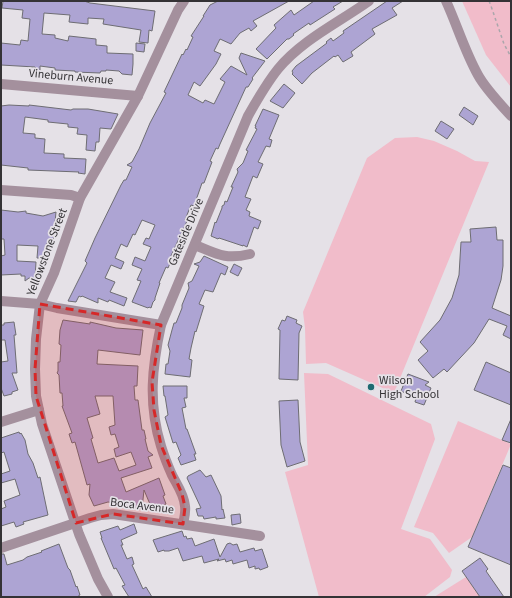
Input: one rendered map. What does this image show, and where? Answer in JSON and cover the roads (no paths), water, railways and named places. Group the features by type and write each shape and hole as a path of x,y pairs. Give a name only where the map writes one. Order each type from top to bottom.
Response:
{"street":[{"name":"Yellowstone Street","path":"108,597 98,579 76,523 56,466 39,410 36,396 35,370 36,340 40,304 54,273 80,198 138,96 178,10 184,1"},
{"name":"Gateside Drive","path":"183,524 185,507 182,494 161,445 154,410 152,382 154,357 161,325 248,116 262,90 278,68 298,49 369,1"},
{"path":"446,1 479,77 511,116"},
{"name":"Vineburn Avenue","path":"1,84 138,96"},
{"path":"1,190 71,195 80,198"},
{"path":"195,245 225,257 236,258 250,254"},
{"path":"1,301 40,304 161,325"},
{"path":"1,422 39,410"},
{"name":"Boca Avenue","path":"1,548 101,515 112,514 260,536"}],"place":[{"name":"Wilson High School","path":"371,387"}]}
